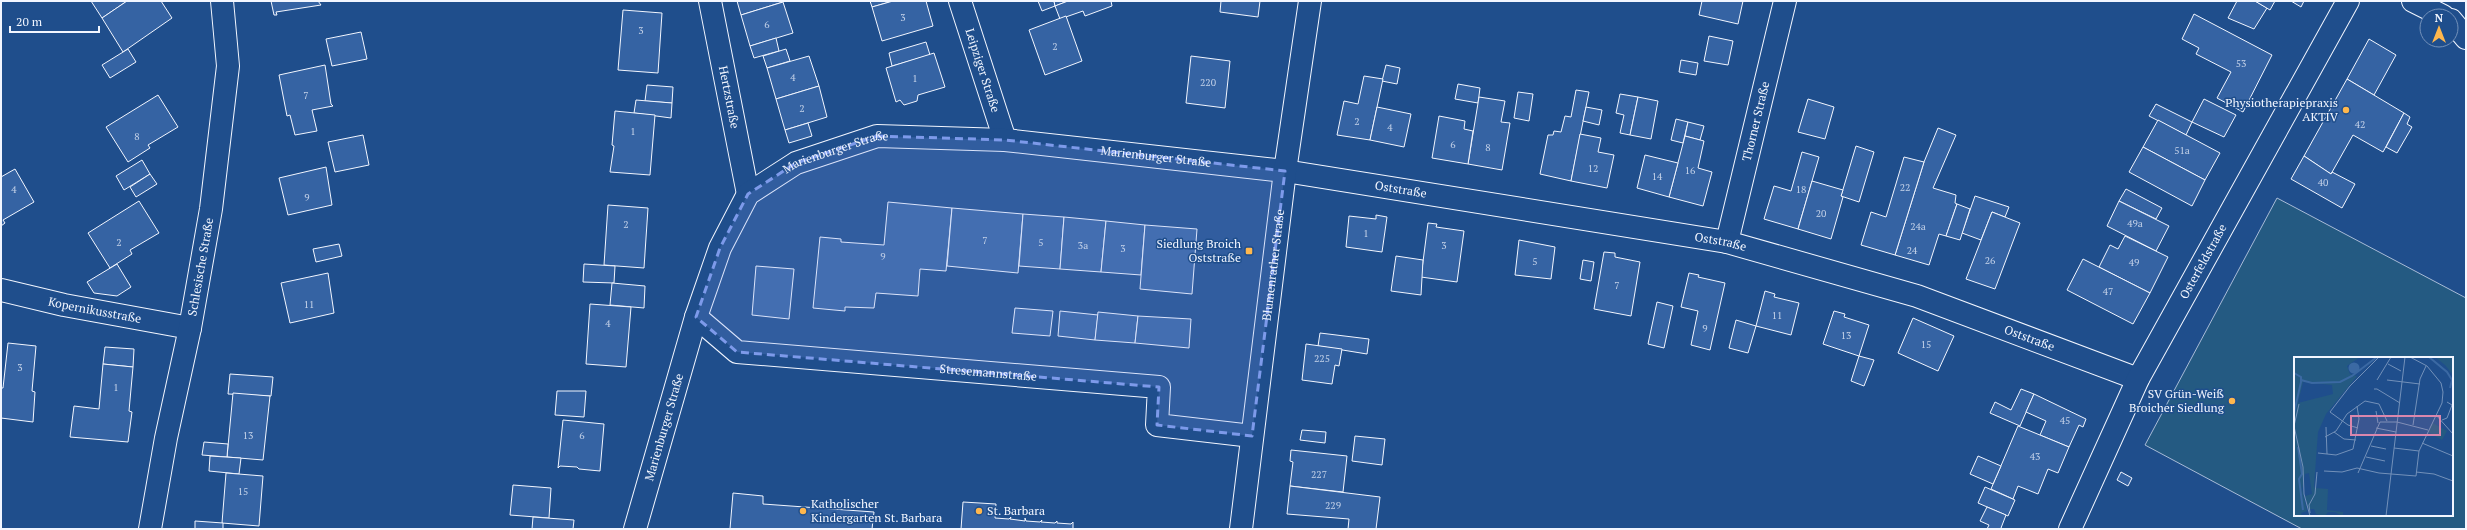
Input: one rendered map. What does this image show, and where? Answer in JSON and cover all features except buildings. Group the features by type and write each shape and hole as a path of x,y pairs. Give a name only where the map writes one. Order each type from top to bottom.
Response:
{"street":[{"name":"Schlesische Straße","path":"150,529 166,438 190,328 211,208 228,66 222,1"},
{"name":"Hertzstraße","path":"710,1 748,194"},
{"name":"Leipziger Straße","path":"960,1 1005,140"},
{"name":"Blumenrather Straße","path":"1241,529 1285,170 1310,1"},
{"name":"Thorner Straße","path":"1727,242 1785,1"},
{"name":"Osterfeldstraße","path":"2070,529 2138,379 2348,1"},
{"path":"2413,1 2427,8"},
{"path":"2459,30 2466,38"},
{"name":"Marienburger Straße","path":"635,529 696,317 720,248 748,194 796,163 876,136 1005,140 1285,170"},
{"name":"Oststraße","path":"1285,170 1727,242 1917,296 2138,379"},
{"name":"Kopernikusstraße","path":"1,290 64,305 190,328"},
{"name":"Stresemannstraße","path":"696,317 737,352 1159,387 1157,425 1252,436"}],"highlighted area":[{"path":"877,136 1005,140 1285,171 1252,436 1157,425 1159,387 737,352 696,317 720,248 748,194 796,163"}],"shaded area":[{"name":"SV Grün-Weiß Broicher Siedlung","path":"2277,198 2466,298 2466,529 2302,529 2145,445"}],"place":[{"name":"Physiotherapiepraxis AKTIV","path":"2346,110"},
{"name":"Siedlung Broich Oststraße","path":"1249,251"},
{"name":"SV Grün-Weiß Broicher Siedlung","path":"2232,401"},
{"name":"Katholischer Kindergarten St. Barbara","path":"803,511"},
{"name":"St. Barbara","path":"979,511"}]}
